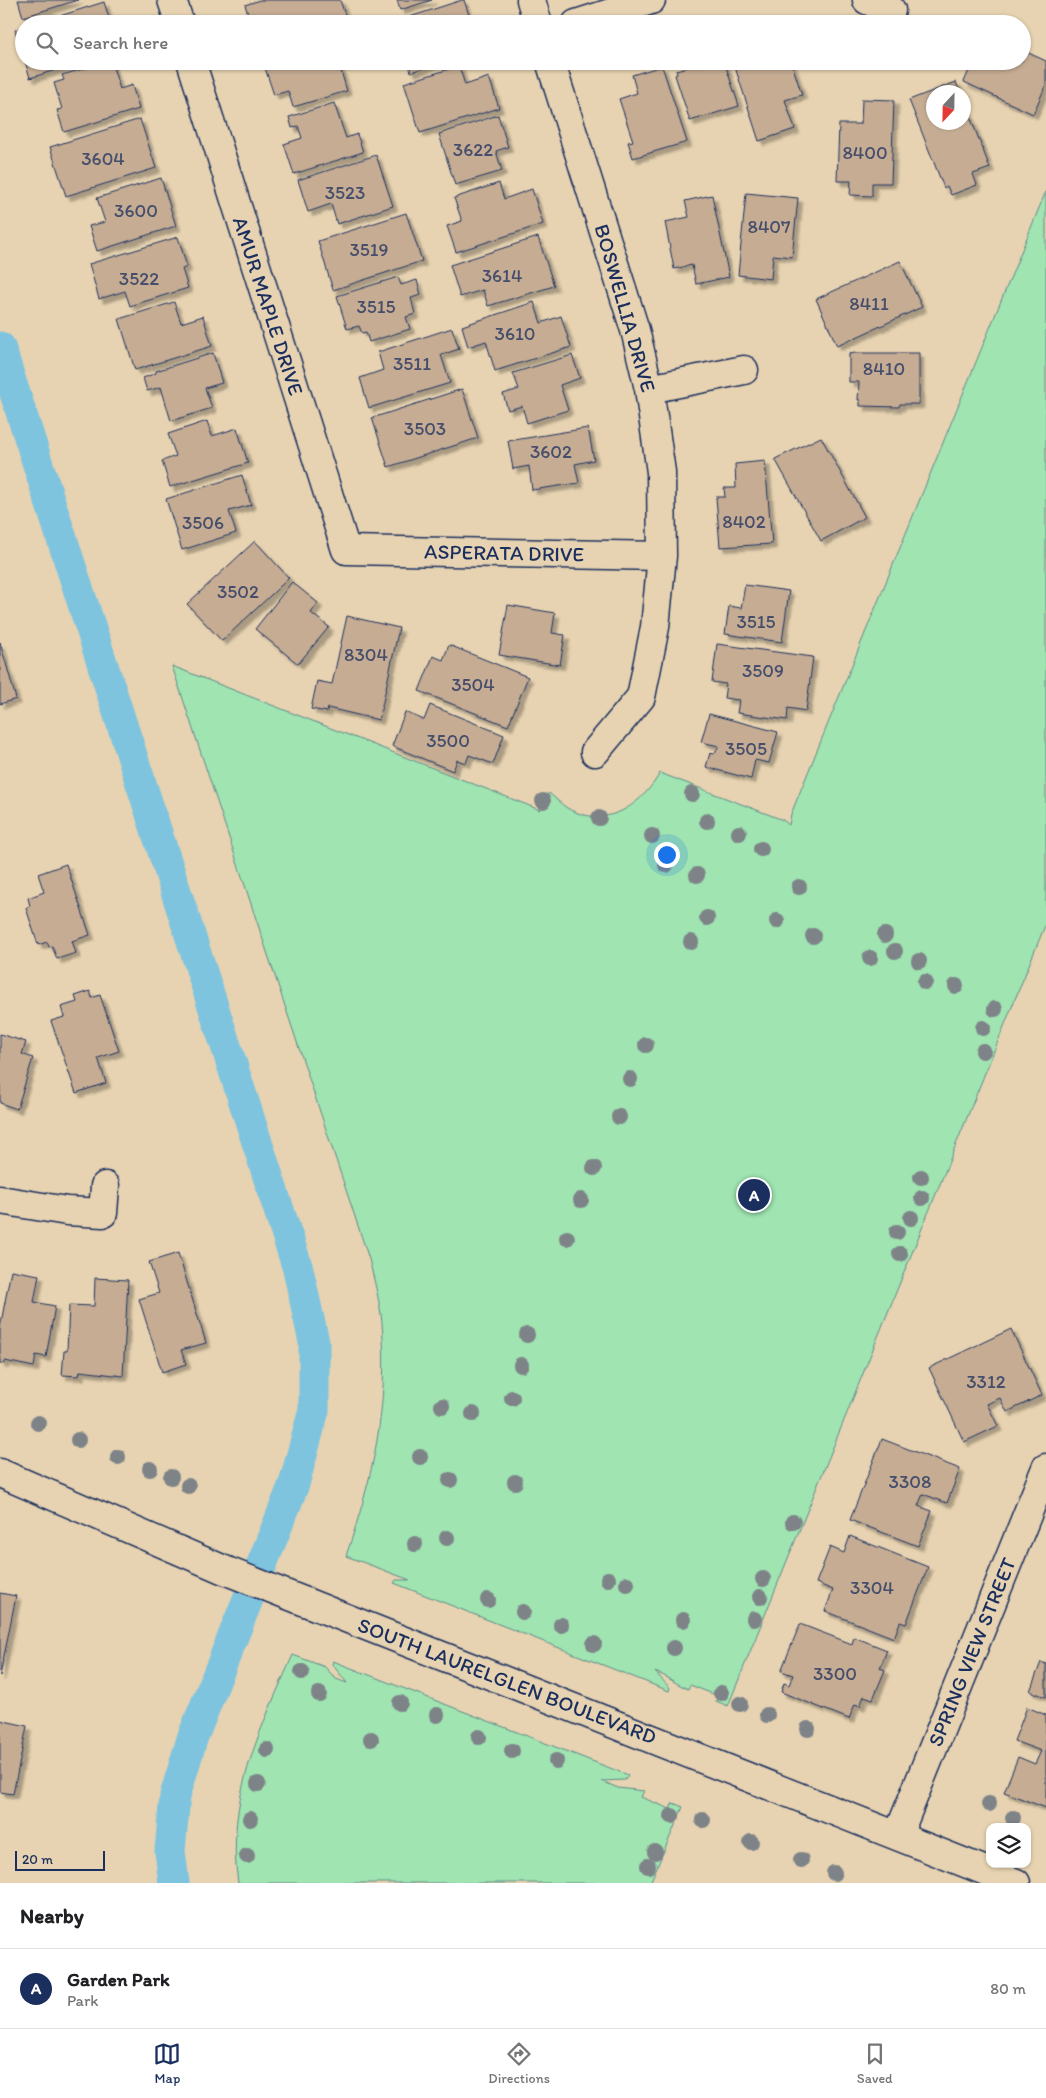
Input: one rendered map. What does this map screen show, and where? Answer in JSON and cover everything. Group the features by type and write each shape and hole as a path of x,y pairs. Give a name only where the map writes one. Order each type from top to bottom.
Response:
{"street":[{"path":"172,0 177,15"},
{"path":"531,0 535,15"},
{"path":"604,15 651,0"},
{"name":"AMUR MAPLE DRIVE","path":"194,70 346,550"},
{"name":"BOSWELLIA DRIVE","path":"553,70 635,330 650,389 661,472 662,556 655,627 641,697 595,752"},
{"path":"650,389 744,370"},
{"name":"ASPERATA DRIVE","path":"346,550 662,556"},
{"path":"0,1200 67,1211 103,1213 105,1186"},
{"name":"SPRING VIEW STREET","path":"898,1835 1046,1468"},
{"name":"SOUTH LAURELGLEN BOULEVARD","path":"0,1473 222,1569 1016,1883"}],"green space":[{"path":"1046,191 1046,923 728,1706 716,1701 718,1696 690,1685 688,1689 655,1672 670,1688 669,1691 394,1583 396,1580 410,1580 346,1556 356,1527 371,1470 381,1413 384,1354 378,1299 369,1259 172,666 540,810 549,793 567,808 581,814 609,815 633,804 652,785 660,773 783,820 789,825 791,814"},
{"path":"293,1655 325,1667 336,1679 347,1683 332,1664 333,1661 628,1775 625,1780 602,1781 618,1788 644,1791 641,1797 670,1809 673,1803 683,1807 650,1883 238,1883 235,1852 241,1793 258,1737"}],"building":[{"path":"18,0 78,0 29,15 22,15"},
{"path":"260,0 340,0 345,15 248,15 245,5"},
{"path":"397,0 432,0 400,10"},
{"path":"464,0 469,15 416,15"},
{"path":"104,2 108,15 63,15"},
{"path":"1031,54 1046,61 1046,85 1033,114 964,82 969,70 1031,70"},
{"path":"28,70 55,70 30,78"},
{"path":"80,70 114,70 120,89 132,85 139,109 64,132 57,110 62,109 54,83 64,80 62,75"},
{"path":"266,70 341,70 347,91 293,107 288,91 274,95"},
{"path":"446,70 460,70 465,85 489,77 499,108 420,133 404,83"},
{"path":"649,70 663,70 687,142 633,158 628,142 633,141 619,99 637,93 632,75"},
{"path":"676,70 727,70 739,106 690,121 675,75 677,74"},
{"path":"736,70 794,70 802,95 785,100 795,129 759,141"},
{"path":"926,93 926,130 971,130 971,119 990,168 973,174 977,185 951,195 947,186 944,188 909,100"},
{"path":"862,99 894,100 891,183 872,183 872,196 850,195 851,181 837,181 839,124 861,124"},
{"path":"334,103 346,138 357,134 363,152 294,174 284,144 302,138 298,126 292,128 289,117"},
{"path":"498,115 508,147 496,151 502,171 455,185 439,134"},
{"path":"140,119 156,168 66,196 50,147"},
{"path":"376,155 393,206 337,224 331,204 308,212 298,180"},
{"path":"161,178 176,226 97,251 89,226 105,222 97,198"},
{"path":"499,183 504,199 532,189 543,224 456,252 447,226 462,221 454,198"},
{"path":"746,193 798,198 792,257 773,255 771,279 738,275"},
{"path":"712,195 729,277 696,284 692,265 674,269 665,222 689,217 685,201"},
{"path":"406,213 422,261 333,290 318,241"},
{"path":"178,237 187,267 182,269 188,288 130,306 125,291 99,299 89,264"},
{"path":"538,237 554,286 488,306 483,290 460,297 450,265"},
{"path":"900,261 922,307 837,346 816,299"},
{"path":"398,277 401,285 417,280 421,295 411,298 415,314 406,317 410,329 369,342 366,332 362,333 359,326 347,329 337,296"},
{"path":"174,302 181,323 203,316 212,346 135,370 119,319"},
{"path":"534,302 541,323 561,316 571,347 495,371 486,341 468,347 462,326"},
{"path":"452,328 459,349 441,355 450,383 369,408 360,378 383,370 378,352"},
{"path":"213,353 222,383 205,388 212,408 171,421 161,387 147,391 143,378 156,373 156,371"},
{"path":"919,353 919,404 900,404 899,407 860,406 860,400 858,400 859,382 849,382 849,354"},
{"path":"572,355 580,378 560,385 568,410 527,423 522,406 508,410 503,394 519,389 513,373"},
{"path":"462,389 478,438 388,467 372,418"},
{"path":"207,421 212,436 237,428 248,463 170,487 162,461 176,456 168,434"},
{"path":"588,428 594,460 575,464 579,483 532,490 529,466 513,469 508,441"},
{"path":"821,437 865,517 821,541 775,459"},
{"path":"765,461 772,544 720,547 716,497 725,497 724,488 736,488 735,464"},
{"path":"242,475 251,505 229,511 236,533 182,550 166,499"},
{"path":"255,541 289,578 222,641 187,604"},
{"path":"292,582 318,603 311,613 329,627 298,664 255,629"},
{"path":"745,585 789,591 782,642 725,634 729,606 741,608"},
{"path":"508,605 555,613 552,633 565,635 560,665 499,655"},
{"path":"347,616 399,628 379,720 328,708 327,712 311,709 317,681 332,684"},
{"path":"0,642 16,699 0,704"},
{"path":"717,644 813,657 806,711 788,708 787,720 737,713 739,700 724,698 726,684 712,682"},
{"path":"449,645 528,677 508,726 419,691 433,656 443,660"},
{"path":"430,705 504,735 493,764 469,755 466,763 457,760 453,771 392,746 405,712 424,720"},
{"path":"709,714 778,732 769,763 755,760 751,779 706,767 710,753 714,754 719,746 701,742"},
{"path":"66,864 90,935 72,941 76,953 57,959 52,946 49,947 47,942 38,945 26,908 30,906 28,898 44,892 38,874"},
{"path":"90,991 92,998 100,995 119,1051 98,1058 106,1083 76,1093 51,1021 64,1017 61,1007 77,1002 75,996"},
{"path":"0,1034 26,1042 22,1054 33,1058 17,1109 0,1103"},
{"path":"178,1253 206,1343 181,1350 186,1364 162,1372 139,1299 159,1293 149,1262"},
{"path":"11,1270 39,1275 34,1302 55,1306 46,1357 36,1355 34,1367 5,1361 4,1364 0,1363 0,1328"},
{"path":"95,1278 128,1280 123,1376 80,1371 79,1376 62,1375 64,1351 67,1351 69,1305 94,1306"},
{"path":"1011,1329 1042,1395 1007,1412 1000,1398 987,1404 998,1426 964,1442 929,1368"},
{"path":"882,1439 960,1469 947,1503 923,1494 918,1506 932,1511 918,1546 850,1520"},
{"path":"850,1536 928,1567 906,1624 900,1622 894,1638 825,1611 833,1590 816,1583 830,1547 844,1553"},
{"path":"0,1593 16,1596 0,1676"},
{"path":"800,1624 852,1644 854,1637 887,1650 880,1668 885,1670 873,1699 864,1696 860,1706 855,1704 849,1719 781,1692 784,1683 789,1685 793,1675 781,1671"},
{"path":"1041,1662 1046,1664 1046,1697 1030,1691"},
{"path":"1027,1707 1046,1715 1046,1808 1004,1792 1018,1757 1035,1764 1041,1751 1014,1741"},
{"path":"0,1720 27,1726 13,1794 0,1792"}],"waterway":[{"path":"0,347 298,1269 314,1342 314,1410 294,1484 192,1739 175,1796 170,1851 174,1883"}],"place":[{"name":"Garden Park","path":"754,1195"}]}
